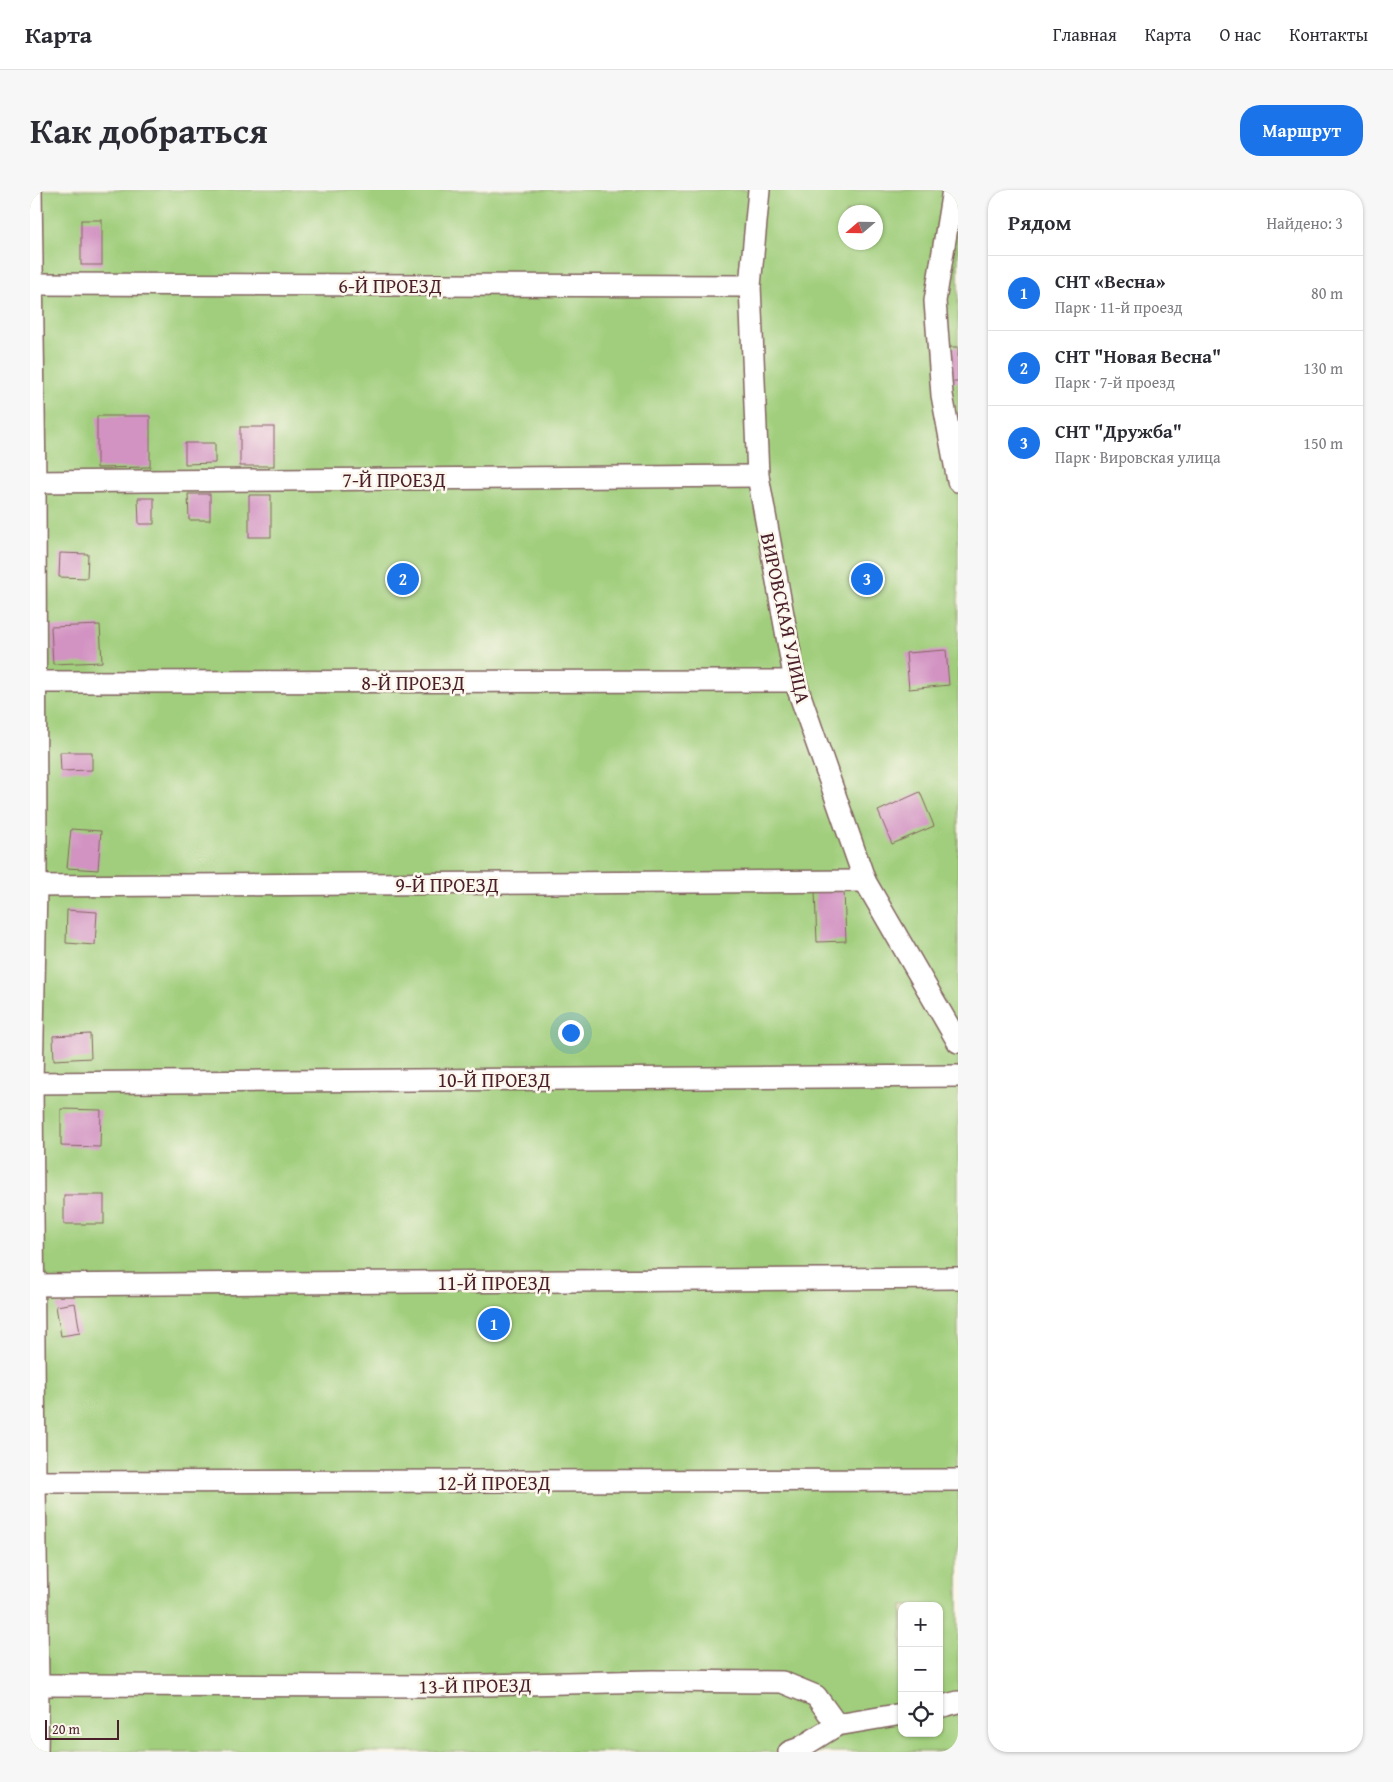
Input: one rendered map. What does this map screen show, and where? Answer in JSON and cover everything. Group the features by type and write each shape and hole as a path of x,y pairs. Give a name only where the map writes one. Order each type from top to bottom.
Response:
{"street":[{"path":"31,190 32,1482 34,1685 37,1752"},
{"name":"ВИРОВСКАЯ УЛИЦА","path":"759,190 750,286 758,476 795,681 865,881 958,1042"},
{"path":"953,190 935,301 942,395 958,481"},
{"name":"6-Й ПРОЕЗД","path":"31,284 750,286"},
{"name":"7-Й ПРОЕЗД","path":"32,482 758,476"},
{"name":"8-Й ПРОЕЗД","path":"32,682 795,681"},
{"name":"9-Й ПРОЕЗД","path":"33,886 865,881"},
{"name":"10-Й ПРОЕЗД","path":"31,1083 958,1076"},
{"name":"11-Й ПРОЕЗД","path":"32,1285 958,1278"},
{"name":"12-Й ПРОЕЗД","path":"32,1482 958,1480"},
{"name":"13-Й ПРОЕЗД","path":"34,1685 422,1686 653,1681 782,1682 816,1696 836,1725"},
{"path":"943,1706 958,1702"},
{"path":"789,1752 800,1748 836,1725 898,1715"}],"green space":[{"path":"30,190 958,190 958,1752 30,1752"}],"building":[{"path":"81,220 102,220 102,265 81,265"},
{"path":"948,347 958,347 958,382 948,382"},
{"path":"97,416 150,416 150,467 97,468"},
{"path":"240,427 274,427 274,466 240,466"},
{"path":"185,443 215,443 215,463 185,464"},
{"path":"188,494 210,494 210,520 189,520"},
{"path":"249,495 271,495 271,537 249,537"},
{"path":"138,498 154,498 154,524 139,524"},
{"path":"60,553 88,554 87,578 59,577"},
{"path":"100,625 102,662 53,664 51,627"},
{"path":"946,650 949,685 909,689 906,653"},
{"path":"60,752 92,752 92,770 61,771"},
{"path":"920,792 934,826 892,844 878,811"},
{"path":"71,829 101,831 98,870 67,868"},
{"path":"844,891 846,941 817,942 815,892"},
{"path":"67,910 97,912 95,945 66,943"},
{"path":"90,1034 91,1058 54,1060 53,1036"},
{"path":"61,1109 101,1110 100,1147 61,1146"},
{"path":"64,1195 104,1195 104,1224 64,1224"},
{"path":"75,1303 80,1333 61,1336 56,1306"}],"place":[{"name":"СНТ \"Новая Весна\"","path":"403,579"},
{"name":"СНТ \"Дружба\"","path":"867,579"},
{"name":"СНТ «Весна»","path":"494,1324"}]}
